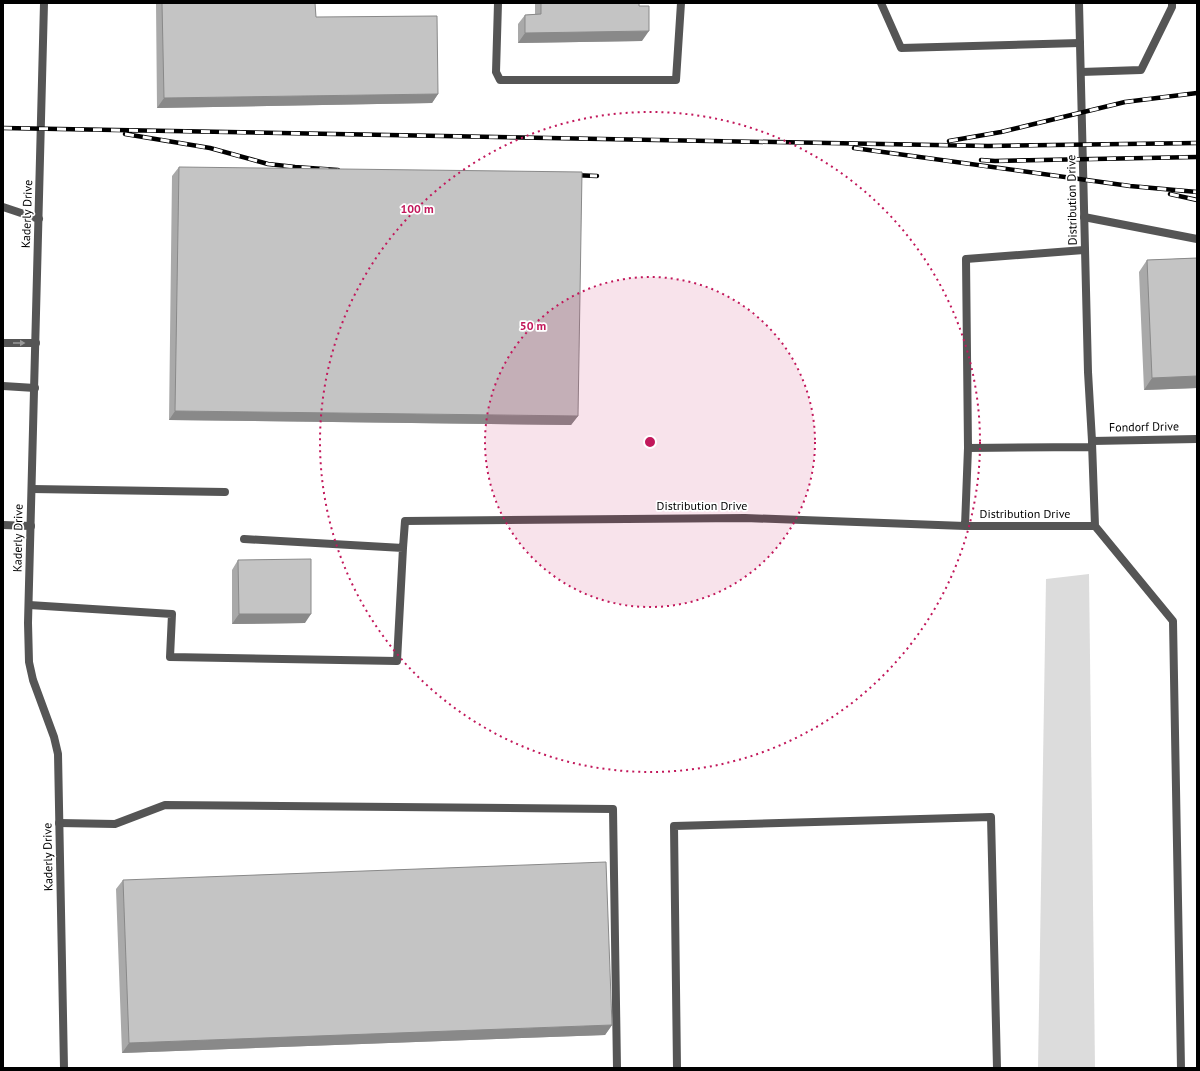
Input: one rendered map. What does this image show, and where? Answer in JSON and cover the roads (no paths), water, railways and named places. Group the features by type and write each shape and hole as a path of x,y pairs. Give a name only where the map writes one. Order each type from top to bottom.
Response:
{"street":[{"name":"Kaderly Drive","path":"44,3 29,605 29,662 32,680 54,737 58,754 64,1068"},
{"path":"498,3 496,72 500,80 676,80 681,3"},
{"path":"881,3 901,48 1080,43"},
{"name":"Distribution Drive","path":"403,548 405,521 745,518 965,526 1095,526 1084,250 1079,3"},
{"path":"1080,72 1141,70 1172,7 1172,3"},
{"path":"3,207 39,219"},
{"path":"1084,217 1197,239"},
{"path":"965,526 968,448 966,259 1084,250"},
{"path":"3,343 36,343"},
{"path":"3,386 35,388"},
{"name":"Fondorf Drive","path":"968,448 1092,444 1197,438"},
{"path":"32,489 224,492"},
{"path":"3,525 31,526"},
{"path":"1095,526 1173,621 1181,1068"},
{"path":"29,605 172,614 170,657 397,660 403,548 244,539"},
{"path":"59,822 115,824 164,805 613,809 617,1068"},
{"path":"677,1068 674,826 991,817 997,1068"}],"railway":[{"path":"949,141 1001,132 1125,102 1197,93"},
{"path":"3,128 988,146 1197,143"},
{"path":"125,134 210,148 268,164 338,170"},
{"path":"854,148 1130,186 1197,192"},
{"path":"981,160 1197,157"},
{"path":"572,175 597,176"},
{"path":"1170,194 1197,200"}]}
